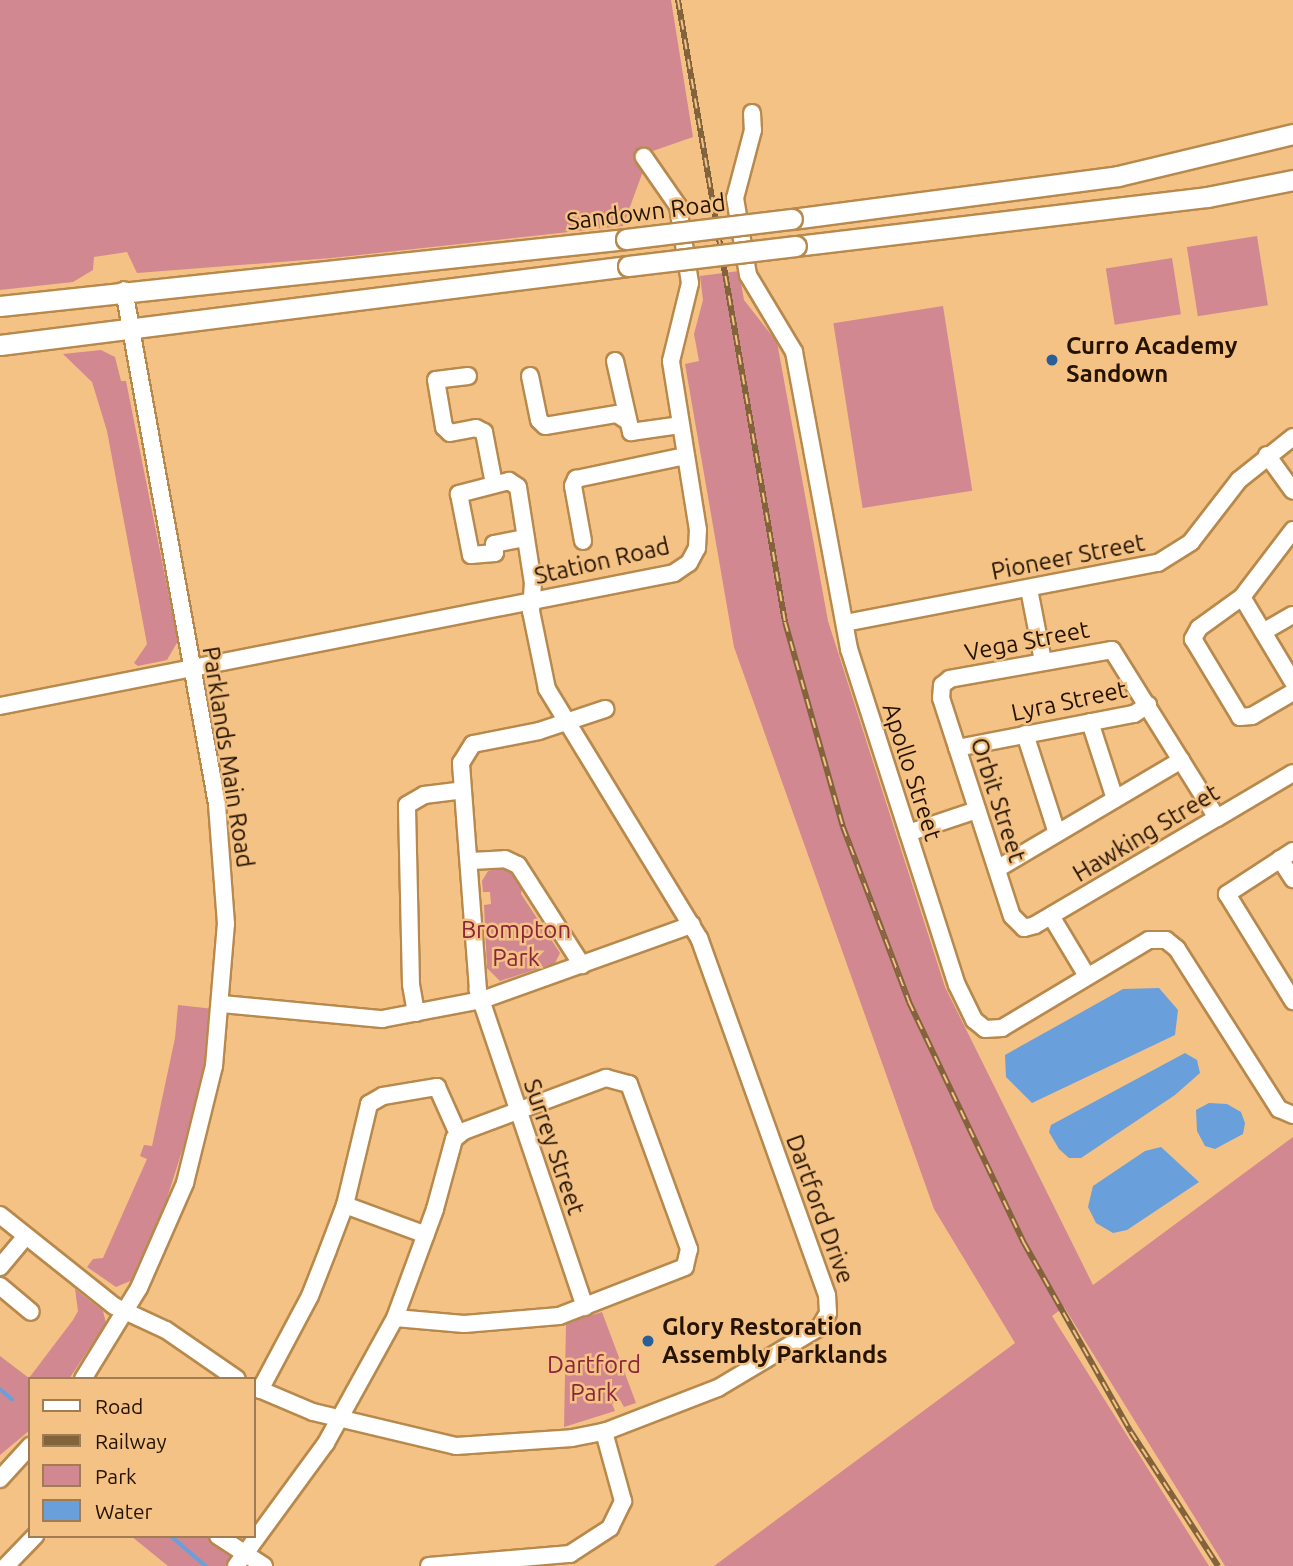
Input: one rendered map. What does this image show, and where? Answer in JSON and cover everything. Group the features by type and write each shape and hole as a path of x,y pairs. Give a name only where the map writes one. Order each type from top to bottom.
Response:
{"main road":[{"name":"Sandown Road","path":"0,306 124,290 300,277 792,219 1118,176 1293,134"},
{"path":"0,345 1207,197 1293,180"}],"street":[{"name":"Apollo Street","path":"752,113 753,130 735,198 748,275 782,325 794,352 845,623 957,985 977,1023 991,1030 1002,1028 1149,940 1170,942 1279,1109 1293,1115"},
{"name":"Station Road","path":"0,706 674,573 689,563 699,540 671,361 690,283 678,206 644,157"},
{"name":"Parklands Main Road","path":"84,1377 163,1241 186,1183 211,1078 222,1004 226,924 221,835 124,290"},
{"path":"615,361 629,430 636,433 680,425"},
{"path":"468,376 436,380 444,427 450,433 476,429 484,432 494,484 464,490 458,496 467,550 477,556 495,553 494,544 525,538"},
{"path":"530,376 539,420 545,426 617,414 626,420"},
{"name":"Pioneer Street","path":"845,623 1029,589 1167,559 1191,542 1239,480 1267,455 1293,437"},
{"path":"1267,455 1293,491"},
{"path":"583,541 573,486 576,479 685,456"},
{"name":"Dartford Drive","path":"257,1389 340,1418 468,1447 604,1432 718,1388 820,1327 828,1313 827,1295 692,925 565,723 543,674 518,487 512,482 494,484"},
{"path":"1293,530 1242,597 1199,628 1194,645 1240,717 1252,716 1293,692"},
{"path":"1029,589 1043,662"},
{"path":"1242,597 1293,682"},
{"path":"1263,632 1293,615"},
{"name":"Vega Street","path":"942,685 950,679 1107,649 1119,657 1148,705"},
{"name":"Orbit Street","path":"942,685 941,698 957,748 997,869 1020,926"},
{"path":"1148,705 1217,818"},
{"name":"Lyra Street","path":"957,748 1134,714 1148,705"},
{"name":"Surrey Street","path":"585,1307 516,1111 482,1000 461,759 468,747 565,723 605,709"},
{"path":"1090,722 1115,799"},
{"path":"1025,734 1057,833"},
{"path":"997,869 1181,760"},
{"name":"Hawking Street","path":"1020,926 1031,927 1051,916 1293,773"},
{"path":"416,1013 411,984 407,805 424,795 463,790"},
{"path":"908,833 978,810"},
{"path":"1293,879 1286,855 1231,888 1228,900 1293,1000"},
{"path":"471,861 505,859 518,865 582,965"},
{"path":"1051,916 1087,976"},
{"path":"222,1004 362,1018 416,1013 482,1000 692,925"},
{"path":"241,1560 340,1418 395,1318 426,1235 449,1149 458,1134 606,1078 625,1081 689,1249 682,1271 559,1316 464,1324 395,1318"},
{"path":"257,1389 310,1296 345,1205 363,1121 375,1099 437,1087 458,1134"},
{"path":"345,1205 426,1235"},
{"path":"0,1215 114,1306 166,1330 234,1377"},
{"path":"0,1267 26,1236"},
{"path":"0,1286 32,1312"},
{"path":"429,1566 570,1554 610,1528 621,1513 622,1496 604,1432"},
{"path":"0,1479 28,1448"},
{"path":"6,1566 33,1538"},
{"path":"220,1538 241,1560 264,1566"}],"green space":[{"path":"0,0 671,0 693,137 650,152 623,226 332,258 137,273 127,252 94,257 93,270 73,282 0,290"},
{"path":"1257,236 1268,305 1198,316 1187,247"},
{"path":"1172,258 1181,314 1115,325 1106,268"},
{"path":"739,271 744,300 777,342 828,621 945,987 1093,1285 1293,1137 1293,1566 1225,1566 1064,1307 1052,1316 1209,1566 714,1566 1015,1343 934,1209 734,647 685,364 699,361 694,334 703,300 700,276"},
{"path":"943,306 972,491 863,508 833,323"},
{"path":"101,350 115,357 121,381 126,381 178,641 167,660 138,666 134,663 147,644 107,431 92,382 63,354"},
{"name":"Brompton Park","path":"502,867 510,870 522,888 521,894 560,953 555,963 500,981 487,968 484,905 491,904 490,892 483,892 482,881 488,871"},
{"path":"178,1005 214,1009 201,1091 157,1230 135,1279 116,1287 87,1267 93,1259 103,1258 147,1159 140,1156 144,1145 152,1146 175,1038"},
{"path":"75,1289 103,1311 106,1323 70,1377 30,1377 73,1320 78,1311"},
{"name":"Dartford Park","path":"602,1312 636,1403 624,1407 620,1400 612,1404 615,1411 564,1427 566,1323"},
{"path":"0,1356 28,1377 28,1432 0,1455"},
{"path":"133,1538 211,1538 231,1557 225,1566 168,1566"}],"water":[{"path":"1159,988 1178,1010 1175,1035 1032,1103 1006,1077 1005,1055 1123,989"},
{"path":"1185,1053 1197,1060 1200,1073 1175,1095 1081,1158 1069,1158 1059,1149 1049,1132 1051,1125"},
{"path":"1209,1103 1227,1104 1241,1112 1245,1123 1243,1134 1215,1149 1205,1146 1197,1131 1196,1110"},
{"path":"1161,1147 1199,1182 1127,1230 1113,1233 1096,1223 1088,1207 1093,1186 1145,1151"}],"waterway":[{"path":"0,1389 12,1399"},
{"path":"173,1538 206,1566"}],"railway":[{"path":"678,0 785,622 843,827 909,1002 1024,1243 1131,1432 1218,1566"}],"place":[{"name":"Curro Academy Sandown","path":"1052,360"},
{"name":"Glory Restoration Assembly Parklands","path":"648,1341"}]}
